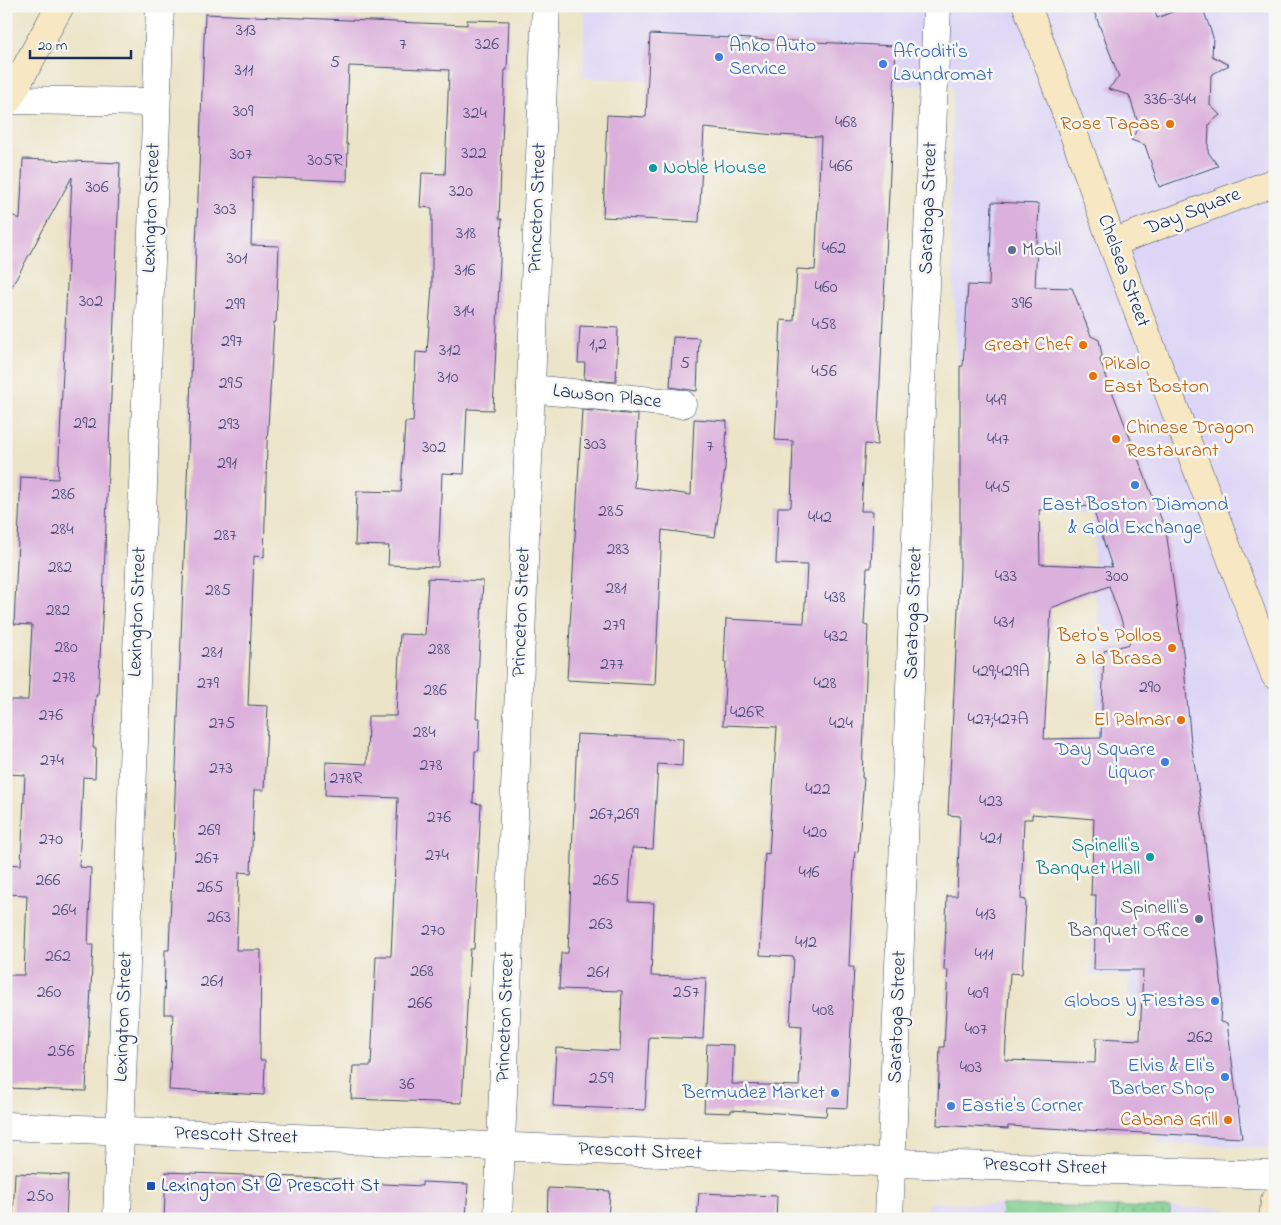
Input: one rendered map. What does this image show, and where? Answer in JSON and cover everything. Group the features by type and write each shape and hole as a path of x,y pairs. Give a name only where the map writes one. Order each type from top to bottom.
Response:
{"main road":[{"path":"7,100 60,6"},
{"name":"Chelsea Street","path":"1026,6 1112,243 1275,675"},
{"name":"Day Square","path":"1112,243 1275,182"},
{"path":"1273,1219 1275,1200"}],"street":[{"name":"Lexington Street","path":"117,1219 155,102 160,6"},
{"name":"Princeton Street","path":"498,1219 546,6"},
{"name":"Saratoga Street","path":"889,1219 937,6"},
{"path":"7,100 155,102"},
{"name":"Lawson Place","path":"531,390 682,404"},
{"name":"Prescott Street","path":"6,1126 892,1162 1275,1174"}],"shaded area":[{"path":"585,6 1275,6 1275,1147 1157,1143 1163,1015 1127,1013 1129,977 1090,975 1094,820 1064,817 1069,739 1096,738 1098,605 1092,591 1093,514 1041,511 1040,419 1031,362 957,360 950,201 953,87 583,78"},
{"path":"928,1202 1222,1208 1234,1214 1234,1219 927,1219"}],"green space":[{"path":"1002,1205 1117,1207 1116,1219 1001,1219"},
{"path":"1117,1207 1170,1208 1170,1219 1116,1219"}],"building":[{"path":"1092,6 1153,6 1157,18 1187,6 1202,6 1213,37 1212,56 1229,65 1211,75 1210,105 1220,115 1209,124 1208,152 1218,166 1159,187 1145,145 1131,140 1139,126 1129,95 1108,89 1119,77"},
{"path":"205,14 467,25 467,20 509,21 507,70 505,70 499,219 502,219 493,410 467,409 464,474 442,473 438,567 388,565 389,546 355,545 357,491 401,492 405,422 413,422 416,352 427,353 432,286 432,208 420,207 422,173 445,174 449,70 349,66 346,144 348,144 347,181 253,177 251,245 279,246 276,322 274,322 267,445 264,557 254,556 248,705 268,706 264,790 254,790 251,873 239,872 236,950 261,950 260,1060 265,1060 264,1095 169,1090 173,1014 164,1014 165,950 169,950"},
{"path":"650,34 896,46 877,445 865,444 861,511 873,511 871,568 867,568 864,625 868,626 862,778 864,778 858,852 855,851 851,918 849,967 854,967 847,1108 827,1107 826,1116 731,1110 731,1113 704,1112 707,1044 734,1045 732,1084 799,1086 802,1026 790,1025 794,957 760,955 765,853 769,854 777,727 723,725 726,662 724,662 726,619 804,623 807,565 776,564 778,507 791,507 793,441 775,440 781,320 794,321 797,269 815,270 821,137 775,135 704,128 699,222 603,217 607,115 646,117"},
{"path":"23,159 120,163 103,602 93,748 96,748 95,778 83,777 79,867 91,868 88,945 93,945 86,1091 6,1088 6,975 24,975 27,895 6,894 6,864 21,865 25,775 8,774 10,730 7,729 9,700 28,700 32,625 14,624 21,477 58,479 72,177 6,297 6,212 20,219"},
{"path":"992,202 1039,204 1035,287 1072,288 1091,336 1099,340 1102,355 1100,360 1166,531 1185,667 1191,743 1200,798 1222,989 1220,1022 1227,1023 1242,1138 1008,1126 1008,1129 937,1125 940,1047 944,1047 948,970 944,970 947,896 957,896 960,816 948,815 960,568 960,366 963,366 968,285 989,286","holes":["1092,506 1112,567 1040,564 1039,510","1109,586 1130,644 1104,651 1101,738 1044,739 1051,608","1032,814 1094,819 1091,895 1096,895 1094,970 1143,970 1140,1040 1096,1038 1095,1063 1005,1060 1010,973 1022,974 1026,900 1021,899 1024,819 1032,819"]},
{"path":"580,326 618,328 616,382 584,379 585,363 578,363"},
{"path":"673,337 699,338 697,391 670,387"},
{"path":"582,410 638,415 634,487 691,495 694,419 727,421 725,469 715,537 662,530 655,685 567,680"},
{"path":"428,578 483,581 476,718 480,718 479,751 475,751 473,803 481,804 474,949 470,949 462,1103 351,1099 353,1066 371,1066 376,956 391,956 398,798 325,795 326,762 367,764 368,716 396,716 400,634 425,635"},
{"path":"577,734 683,739 682,766 658,764 653,849 632,848 629,902 654,903 651,976 706,978 703,1039 649,1037 645,1110 553,1106 556,1048 620,1051 622,991 559,989 561,953 568,953"},
{"path":"166,1172 349,1179 348,1182 422,1186 422,1182 468,1184 466,1219 164,1219"},
{"path":"15,1173 68,1175 66,1219 13,1219"},
{"path":"548,1188 610,1191 608,1219 547,1219"},
{"path":"699,1193 777,1196 776,1219 697,1219"}],"place":[{"name":"Anko Auto Service","path":"719,57"},
{"name":"Afroditi's Laundromat","path":"883,64"},
{"name":"Rose Tapas","path":"1170,124"},
{"name":"Noble House","path":"653,168"},
{"name":"Mobil","path":"1012,250"},
{"name":"Great Chef","path":"1083,345"},
{"name":"Pikalo East Boston","path":"1093,376"},
{"name":"Chinese Dragon Restaurant","path":"1116,439"},
{"name":"East Boston Diamond & Gold Exchange","path":"1135,485"},
{"name":"Beto's Pollos a la Brasa","path":"1172,648"},
{"name":"El Palmar","path":"1181,720"},
{"name":"Day Square Liquor","path":"1165,762"},
{"name":"Spinelli's Banquet Hall","path":"1150,857"},
{"name":"Spinelli's Banquet Office","path":"1199,919"},
{"name":"Globos y Fiestas","path":"1215,1001"},
{"name":"Elvis & Eli's Barber Shop","path":"1225,1077"},
{"name":"Bermudez Market","path":"835,1093"},
{"name":"Eastie's Corner","path":"951,1106"},
{"name":"Cabana Grill","path":"1228,1120"},
{"name":"Lexington St @ Prescott St","path":"151,1186"}]}
